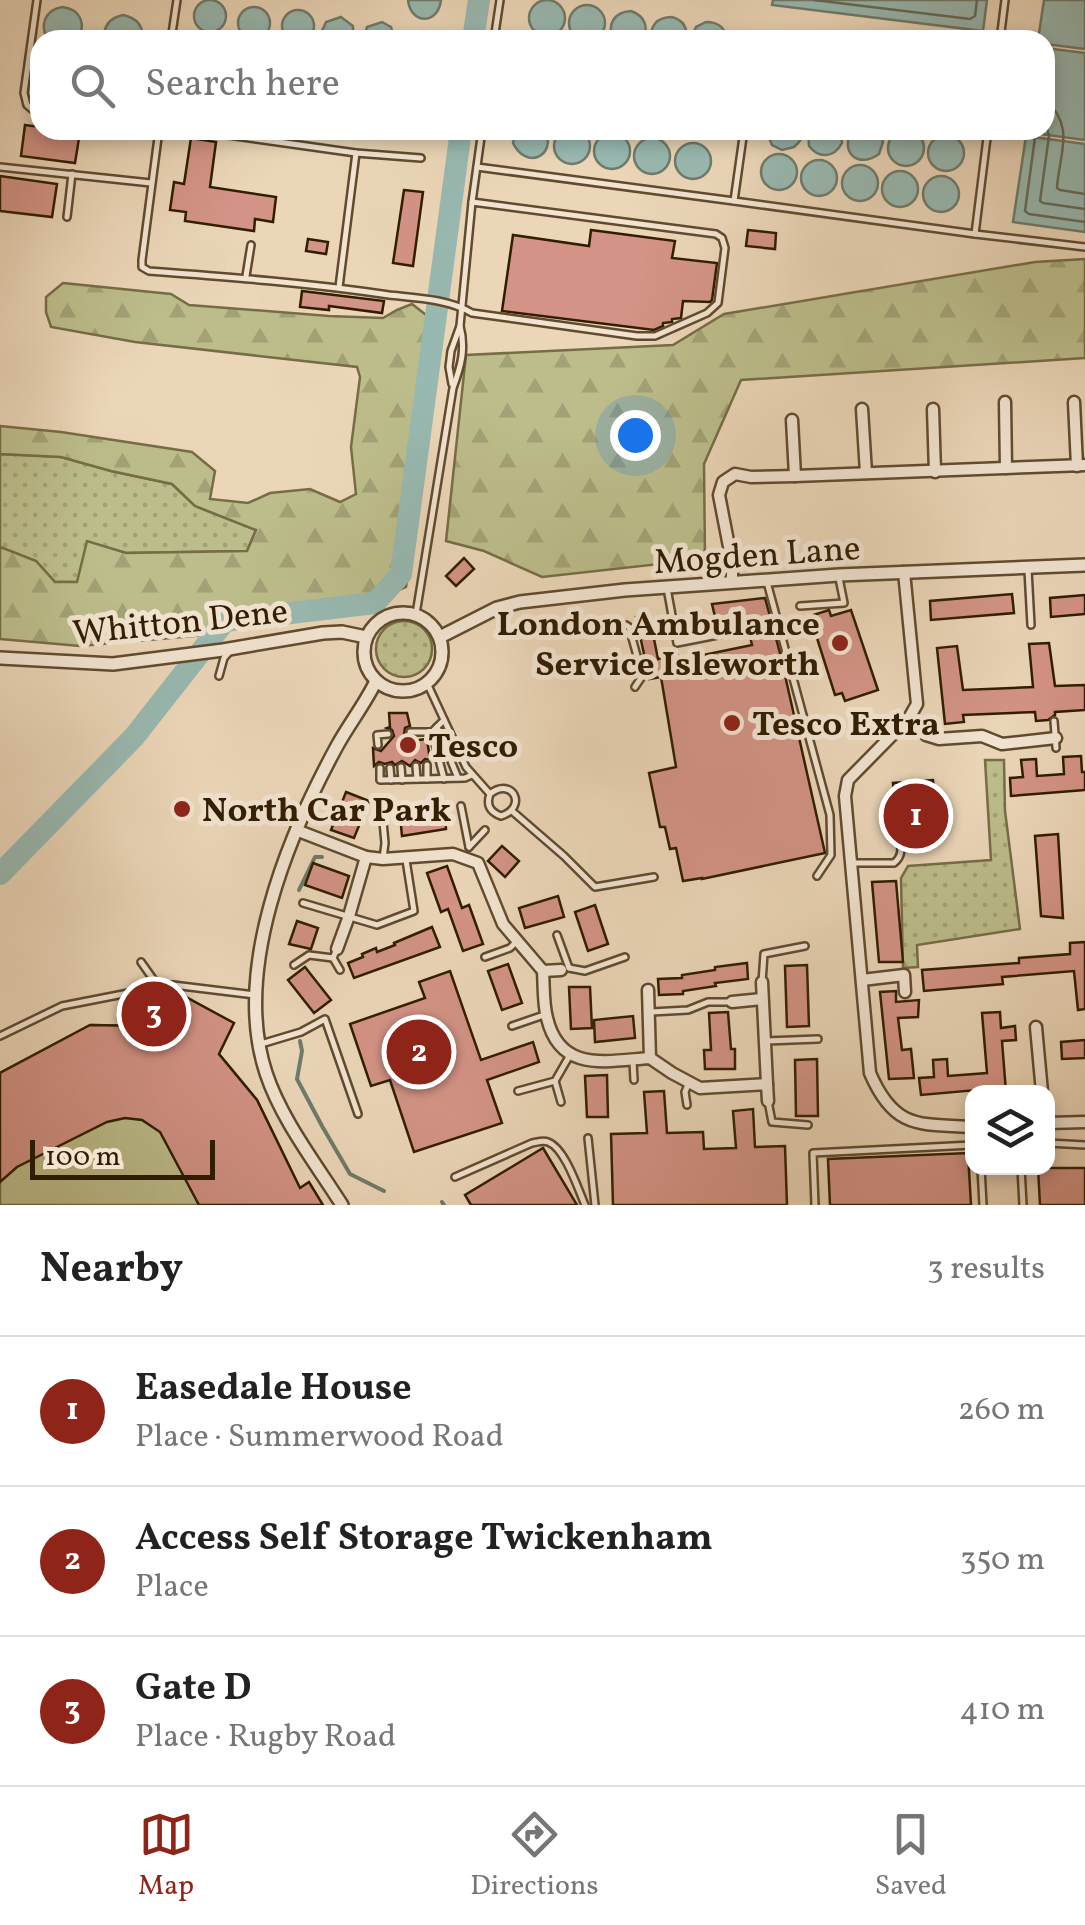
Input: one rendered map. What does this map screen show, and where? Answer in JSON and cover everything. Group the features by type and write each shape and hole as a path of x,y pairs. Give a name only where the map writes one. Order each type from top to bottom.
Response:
{"street":[{"path":"1005,402 1006,468"},
{"path":"732,582 719,495 723,482 735,474 795,476 1081,465 1074,402"},
{"path":"862,409 866,473"},
{"path":"932,409 934,472"},
{"path":"792,420 795,476"},
{"name":"Mogden Lane","path":"440,637 497,608 520,602 766,579 1085,565"},
{"path":"904,572 916,704 908,718 848,780 845,796 870,1073 881,1098 915,1124 965,1126"},
{"path":"390,614 416,614 434,627 440,637 440,662 435,674 415,689 388,688 376,681 364,661 366,637 390,614"},
{"name":"Whitton Dene","path":"0,658 113,664 322,632 366,637"},
{"path":"342,1205 276,1098 258,1044 255,994 263,941 284,857 338,743 376,681"},
{"path":"908,718 926,735 939,739 982,736 1002,744 1056,743"},
{"path":"296,830 366,857 466,853 478,863 503,924 543,970 546,1014 558,1045 570,1055 583,1060 650,1058 700,1088 767,1084"},
{"path":"335,954 366,857"},
{"path":"543,970 565,969"},
{"path":"862,980 904,975 905,992"},
{"path":"762,982 768,1101"},
{"path":"648,990 650,1058"},
{"path":"732,1002 762,998"},
{"path":"1036,1027 1041,1085"},
{"path":"1055,1123 1085,1122"}],"lane":[{"path":"33,30 38,0"},
{"path":"172,30 177,0"},
{"path":"496,30 500,0"},
{"path":"1001,30 1005,0"},
{"path":"30,53 24,92 30,108"},
{"path":"158,140 142,267 148,272 339,288 452,304 472,313 636,336 656,336 707,314 718,302 724,248 722,238 716,234 472,202"},
{"path":"264,140 421,158"},
{"path":"453,388 449,366 460,326 481,140"},
{"path":"734,201 743,140"},
{"path":"975,234 987,140"},
{"path":"339,288 356,153"},
{"path":"0,167 152,183"},
{"path":"478,167 1085,247"},
{"path":"68,217 72,174"},
{"path":"245,278 251,245"},
{"path":"416,614 453,388 462,362 464,341 460,326"},
{"path":"1028,567 1031,625"},
{"path":"800,606 844,602 839,575"},
{"path":"766,579 830,815 830,855 817,876"},
{"path":"667,587 677,642 733,632"},
{"path":"614,626 629,627 637,656"},
{"path":"219,676 228,649"},
{"path":"635,687 640,674"},
{"path":"427,682 472,775 490,794"},
{"path":"414,740 412,732 424,736 444,720"},
{"path":"1054,722 1056,743"},
{"path":"435,730 458,778"},
{"path":"435,730 444,779"},
{"path":"378,745 376,735 386,734 386,744"},
{"path":"426,765 427,779"},
{"path":"416,766 416,780"},
{"path":"401,767 402,780"},
{"path":"380,768 380,780 472,775"},
{"path":"390,768 391,780"},
{"path":"503,787 510,790 516,804 512,812 501,816 494,813 489,808 490,794 503,787"},
{"path":"383,858 386,843 382,811 386,804"},
{"path":"461,806 466,853"},
{"path":"512,812 595,887 654,877"},
{"path":"466,853 485,830"},
{"path":"851,862 894,862 902,853 900,838"},
{"path":"303,902 377,925 414,911 406,857"},
{"path":"557,935 565,969 585,971 625,956"},
{"path":"486,956 510,948 517,941"},
{"path":"762,982 764,954 805,946"},
{"path":"294,965 309,955 335,954 340,970"},
{"path":"141,962 162,987"},
{"path":"0,1036 62,1006 162,987 255,994"},
{"path":"648,1012 732,1002"},
{"path":"512,1026 546,1014"},
{"path":"258,1044 301,1032 325,1019 358,1114"},
{"path":"766,1040 818,1039"},
{"path":"561,1102 555,1082 570,1055"},
{"path":"632,1059 634,1080"},
{"path":"518,1091 555,1082"},
{"path":"687,1105 685,1092 689,1082"},
{"path":"768,1101 772,1122 808,1125"},
{"path":"588,1138 595,1205"},
{"path":"455,1176 532,1143 550,1142 561,1152 584,1205"},
{"path":"1055,1143 1085,1145"},
{"path":"815,1205 812,1154 965,1144"},
{"path":"981,1175 983,1205"},
{"path":"1021,1175 1023,1205"}],"green space":[{"path":"1085,259 1085,358 741,380 704,464 705,559 542,577 484,551 446,541 466,355 673,345 724,314 1035,262"},
{"path":"63,283 171,294 189,305 329,316 383,318 412,304 430,318 400,539 411,560 406,587 350,612 264,622 205,635 80,646 0,639 0,547 36,561 55,582 77,582 87,541 126,553 247,551 256,530 195,506 172,484 61,457 0,454 0,426 192,452 215,471 210,499 248,503 270,493 310,489 340,502 356,494 351,447 360,377 357,367 135,342 51,327 46,297"},
{"path":"0,454 61,457 172,484 195,506 256,530 247,551 126,553 88,542 78,582 55,582 36,561 0,547"},
{"path":"404,621 424,629 432,649 424,669 404,677 384,669 376,649 384,629"},
{"path":"985,760 1004,760 1005,811 1020,929 917,945 918,967 903,968 901,878 908,866 991,860"},
{"path":"91,1025 156,1026 219,1054 257,1100 308,1205 0,1205 0,1073"}],"water":[{"path":"408,0 441,0 435,14 424,19 414,14"},
{"path":"773,0 987,0 983,30 772,5"},
{"path":"1044,0 1085,0 1085,49 1055,45 1055,30 1040,30"},
{"path":"216,1 225,10 222,28 198,28 194,16 198,4"},
{"path":"540,1 554,1 564,11 561,30 533,30 530,25 530,11"},
{"path":"62,7 78,14 82,30 45,30 48,15"},
{"path":"580,7 594,7 603,16 603,30 571,30 571,16"},
{"path":"248,8 260,8 269,17 268,30 239,29 239,17"},
{"path":"292,11 304,11 313,20 313,30 283,30 283,20"},
{"path":"631,11 640,16 646,30 611,30 613,20"},
{"path":"341,17 353,30 322,30 326,22"},
{"path":"114,18 132,18 142,30 105,30"},
{"path":"662,19 679,20 685,30 652,30"},
{"path":"382,22 392,30 366,30"},
{"path":"706,22 724,30 695,30"},
{"path":"1055,49 1085,53 1085,140 1055,136"},
{"path":"548,140 543,153 532,158 513,143"},
{"path":"556,140 588,140 585,159 572,164 559,159"},
{"path":"598,140 626,140 629,158 619,168 605,168 595,158"},
{"path":"644,140 660,140 669,149 669,163 659,173 645,173 635,163 635,149"},
{"path":"770,140 800,140 794,147 782,150"},
{"path":"809,140 842,140 831,154 822,155 809,146"},
{"path":"849,140 883,142 879,154 865,160 853,156"},
{"path":"890,140 923,141 923,155 913,165 899,165 889,155"},
{"path":"933,140 959,140 963,160 953,170 939,170 929,160"},
{"path":"1025,140 1085,144 1085,232 1013,222"},
{"path":"693,143 706,148 711,161 706,174 693,179 680,174 675,161 680,148"},
{"path":"779,154 792,159 797,172 792,185 779,190 766,185 761,172 766,159"},
{"path":"819,160 832,165 837,178 832,191 819,196 806,191 801,178 806,165"},
{"path":"860,165 873,170 878,183 873,196 860,201 847,196 842,183 847,170"},
{"path":"900,171 913,176 918,189 913,202 900,207 887,202 882,189 887,176"},
{"path":"941,176 954,181 959,194 954,207 941,212 928,207 923,194 928,181"}],"building":[{"path":"25,125 30,126 30,140 79,140 75,163 21,156"},
{"path":"191,140 216,142 210,187 276,197 273,222 255,219 254,231 185,221 186,212 170,210 174,182 184,184"},
{"path":"0,176 57,184 52,217 0,211"},
{"path":"404,190 423,192 413,266 393,263"},
{"path":"591,230 675,241 672,258 717,263 712,300 683,301 681,318 654,330 502,311 513,235 589,246"},
{"path":"748,230 776,233 775,249 746,246"},
{"path":"308,239 328,242 326,254 306,251"},
{"path":"302,291 384,301 382,313 329,306 329,310 300,307"},
{"path":"464,558 474,569 456,586 446,576"},
{"path":"1012,594 1014,613 931,620 930,601"},
{"path":"1085,595 1085,614 1051,617 1050,598"},
{"name":"Tesco Extra","path":"765,598 825,853 683,881 676,848 670,849 665,827 660,827 649,773 676,767 661,677 649,679 644,669 636,670 634,661 641,661 644,654 636,617 649,614 658,659 678,655 679,660 752,645 746,620 717,625 712,604"},
{"name":"London Ambulance Service Isleworth","path":"829,610 831,616 851,610 878,690 845,701 842,693 835,695 810,616"},
{"path":"1049,643 1055,686 1085,685 1085,710 1055,712 1048,720 1036,721 1035,712 963,715 964,722 945,724 937,648 957,646 963,690 1033,687 1029,644"},
{"path":"389,713 407,713 410,726 404,734 411,741 427,739 430,760 415,760 410,766 402,761 395,765 379,762 374,766 373,748 381,751 394,736 387,728"},
{"path":"1081,756 1085,790 1011,796 1010,778 1023,777 1021,760 1036,759 1037,776 1064,774 1063,757"},
{"path":"933,780 936,827 897,829 893,783"},
{"path":"346,792 369,801 354,838 331,830"},
{"path":"444,809 446,829 402,836 400,815"},
{"path":"1058,834 1063,918 1041,916 1035,836"},
{"path":"502,846 519,861 505,877 488,861"},
{"path":"313,863 349,876 342,898 305,885"},
{"path":"447,866 462,908 469,905 483,944 463,951 448,909 441,912 427,873"},
{"path":"896,881 903,962 879,962 872,882"},
{"path":"558,896 564,917 525,928 519,908"},
{"path":"595,905 608,944 588,951 575,912"},
{"path":"297,921 318,928 311,949 289,944"},
{"path":"432,927 440,947 354,978 348,963"},
{"path":"1085,942 1085,1009 1078,1010 1074,971 1002,977 1003,984 924,991 922,970 1019,963 1019,958 1070,954 1070,943"},
{"path":"747,963 748,979 715,983 716,986 683,994 659,995 658,979 682,978 715,967"},
{"path":"508,964 522,1003 502,1010 488,971"},
{"path":"807,965 809,1026 787,1027 785,966"},
{"path":"305,967 331,1000 314,1013 288,980"},
{"path":"450,971 481,1060 533,1042 539,1062 487,1080 502,1123 414,1152 390,1080 371,1086 350,1024 425,998 419,982"},
{"path":"569,987 590,987 592,1028 571,1029"},
{"path":"896,991 896,1002 919,1000 918,1017 898,1018 902,1050 911,1049 914,1078 889,1079 880,992"},
{"path":"174,995 184,996 234,1023 219,1054 257,1100 300,1188 309,1182 323,1205 199,1205 160,1132 142,1120 125,1118 107,1122 17,1167 0,1182 0,1073 90,1025 142,1026 144,1011 164,1014"},
{"path":"728,1012 735,1069 705,1069 704,1050 711,1050 709,1013"},
{"path":"1000,1012 1001,1028 1015,1026 1016,1040 1002,1041 1005,1085 965,1085 965,1091 921,1095 919,1078 934,1077 933,1060 947,1059 948,1076 987,1073 982,1013"},
{"path":"633,1016 635,1038 595,1042 594,1020"},
{"path":"1085,1040 1085,1058 1062,1059 1061,1042"},
{"path":"817,1059 818,1116 796,1116 795,1060"},
{"path":"607,1075 608,1117 587,1117 585,1076"},
{"path":"664,1091 667,1133 703,1132 704,1149 736,1148 733,1111 753,1109 755,1147 785,1146 787,1205 613,1205 611,1134 647,1133 644,1092"},
{"path":"543,1148 577,1205 471,1205 465,1195"},
{"path":"965,1153 971,1205 830,1205 828,1159"},
{"path":"1055,1168 1085,1168 1085,1205 1040,1205 1038,1175 1055,1175"}],"waterway":[{"path":"474,30 479,0"},
{"path":"0,874 134,737 225,621 375,603 401,574 460,140"},
{"path":"299,890 315,857 322,857"},
{"path":"300,1041 297,1079 322,1126 350,1174 384,1191"}],"place":[{"name":"London Ambulance Service Isleworth","path":"840,643"},
{"name":"Tesco Extra","path":"732,723"},
{"name":"Tesco","path":"408,745"},
{"name":"North Car Park","path":"182,809"},
{"name":"Easedale House","path":"916,816"},
{"name":"Gate D","path":"154,1014"},
{"name":"Access Self Storage Twickenham","path":"419,1052"}]}
